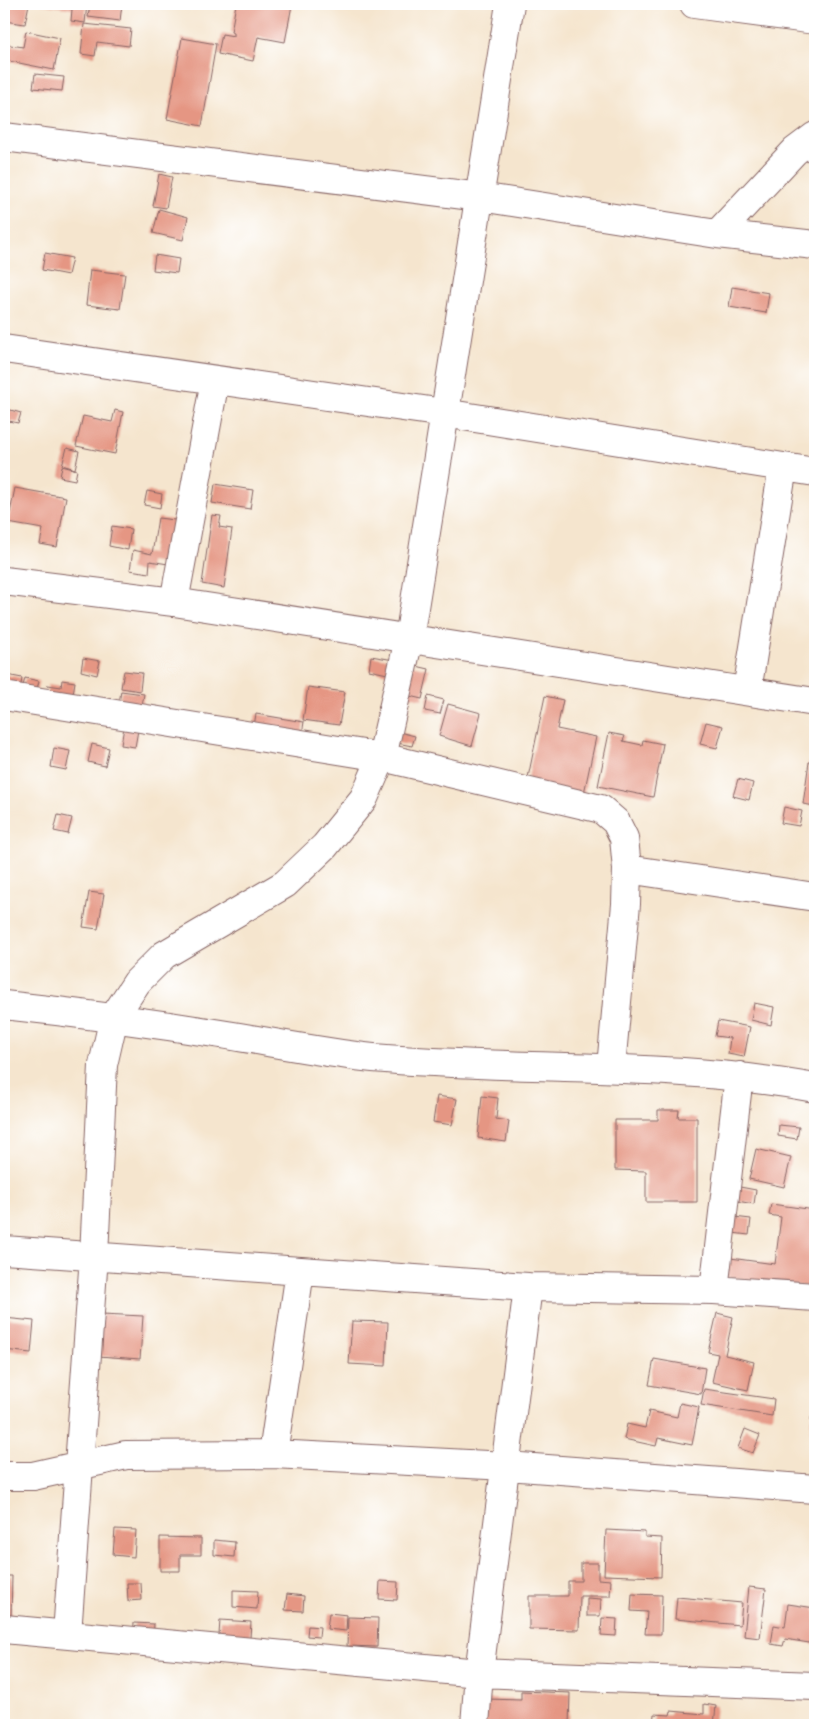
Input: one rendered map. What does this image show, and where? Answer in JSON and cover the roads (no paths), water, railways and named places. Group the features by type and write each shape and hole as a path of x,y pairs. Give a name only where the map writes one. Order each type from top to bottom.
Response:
{"street":[{"path":"67,1634 94,1256 103,1065 114,1017 137,982 164,955 285,884 326,846 364,798 382,757 409,639 510,4"},
{"path":"694,4 815,20"},
{"path":"717,234 795,151 815,136"},
{"path":"4,137 480,197 717,234 815,245"},
{"path":"4,349 444,413 815,472"},
{"path":"174,602 215,380"},
{"path":"747,691 783,467"},
{"path":"4,581 174,602 815,702"},
{"path":"4,696 382,757 601,809 616,822 624,838 627,870 626,904 611,1067"},
{"path":"627,870 815,897"},
{"path":"4,1005 114,1017 371,1058 611,1067 739,1076 815,1087"},
{"path":"714,1290 739,1076"},
{"path":"4,1250 528,1287 714,1290 815,1298"},
{"path":"273,1454 300,1270"},
{"path":"475,1725 479,1673 507,1466 528,1287"},
{"path":"4,1476 33,1476 126,1455 273,1454 507,1466 815,1489"},
{"path":"4,1629 479,1673 815,1686"}]}
